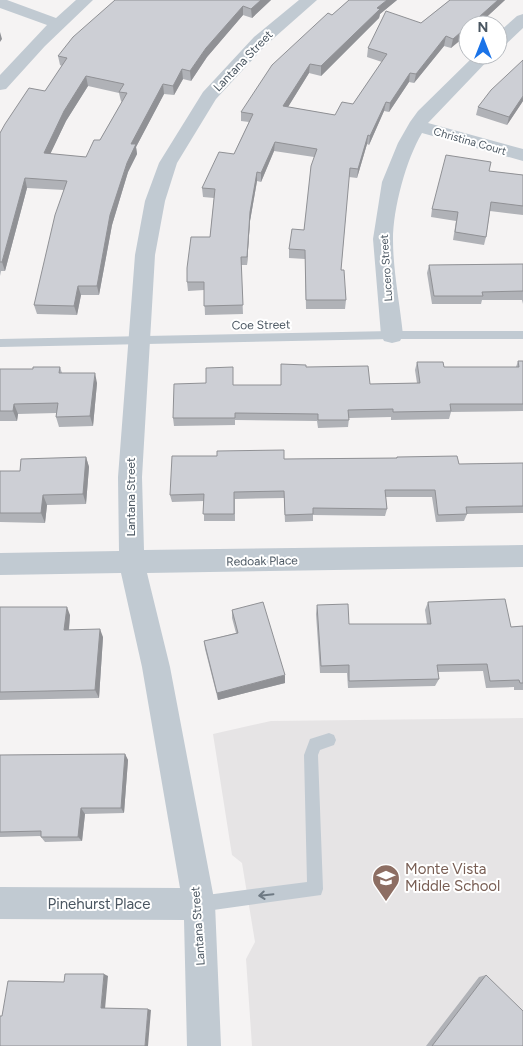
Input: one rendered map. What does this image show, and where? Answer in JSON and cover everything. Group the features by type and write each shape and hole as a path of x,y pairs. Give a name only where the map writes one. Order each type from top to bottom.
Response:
{"street":[{"path":"0,86 39,42 85,0"},
{"name":"Lantana Street","path":"204,1046 199,904 156,667 132,563 130,477 145,255 155,201 168,163 209,96 260,41 309,0"},
{"path":"0,3 58,24"},
{"path":"508,33 523,19"},
{"name":"Lucero Street","path":"392,335 384,256 385,219 392,182 397,166 416,126 446,92 474,65"},
{"name":"Christina Court","path":"416,126 523,155"},
{"name":"Redoak Place","path":"0,564 523,556"},
{"name":"Pinehurst Place","path":"0,903 199,904"}],"lane":[{"name":"Coe Street","path":"0,343 139,342 392,335 523,335"},
{"path":"199,904 314,889 311,755 315,744 329,740"}],"shaded area":[{"name":"Monte Vista Middle School","path":"523,718 523,1046 252,1046 246,959 255,942 242,863 232,855 213,734 271,721"}],"building":[{"path":"115,0 261,0 251,9 243,6 206,48 190,71 182,69 173,86 163,84 131,144 136,144 127,163 110,215 97,286 78,286 74,306 34,305 55,215 67,181 25,178 2,262 0,262 0,133 29,88 45,91 67,58 58,56 73,37","holes":["86,76 124,84 119,92 127,93 100,140 94,140 86,157 44,153 64,111"]},
{"path":"349,0 387,0 321,66 310,64 283,106 335,115 342,102 353,104 387,54 368,48 386,11 421,23 450,0 498,0 481,15 458,15 458,35 453,39 446,36 416,74 410,73 390,103 386,102 370,136 368,135 358,169 350,168 341,270 344,270 346,300 306,300 305,250 289,249 292,229 304,230 311,166 317,149 275,142 261,173 257,172 250,212 247,257 241,257 243,305 204,306 204,282 187,282 191,237 210,237 215,189 202,188 219,152 234,154 253,114 241,112 272,65 328,13 332,15"},
{"path":"523,60 523,96 509,117 478,107 491,90"},
{"path":"446,155 491,162 489,171 523,175 523,206 491,202 486,237 455,232 458,212 432,209"},
{"path":"523,264 523,291 482,292 483,296 434,296 429,265"},
{"path":"518,361 523,361 523,404 450,404 451,411 393,412 393,409 348,410 349,420 318,420 318,414 235,413 235,418 173,418 174,384 206,383 206,368 233,367 233,385 281,385 281,364 306,365 306,367 368,366 370,384 420,383 417,362 443,362 444,367 519,367"},
{"path":"33,367 60,367 59,373 95,373 90,416 56,417 58,403 14,404 13,411 0,411 0,369 33,369"},
{"path":"284,450 284,459 457,456 459,464 523,463 523,506 466,507 467,514 438,515 435,490 385,490 387,509 313,508 313,514 285,515 284,491 234,492 234,514 203,514 204,494 170,495 172,456 217,456 217,451"},
{"path":"86,457 83,494 43,495 41,513 0,513 0,471 20,471 21,459"},
{"path":"505,599 511,627 523,626 523,683 520,683 519,680 490,681 487,664 437,665 439,679 349,681 349,665 321,666 317,605 348,604 349,624 431,624 428,602"},
{"path":"263,602 285,675 217,693 204,641 238,633 232,610"},
{"path":"0,607 67,607 64,630 100,629 95,690 0,692"},
{"path":"125,754 121,808 81,808 78,837 41,837 41,831 0,832 0,755"},
{"path":"65,974 104,974 101,1008 148,1009 145,1046 0,1046 0,1016 2,1016 8,981 64,982"},
{"path":"486,975 523,1011 523,1046 432,1046"}],"place":[{"name":"Monte Vista Middle School","path":"386,902"}]}
